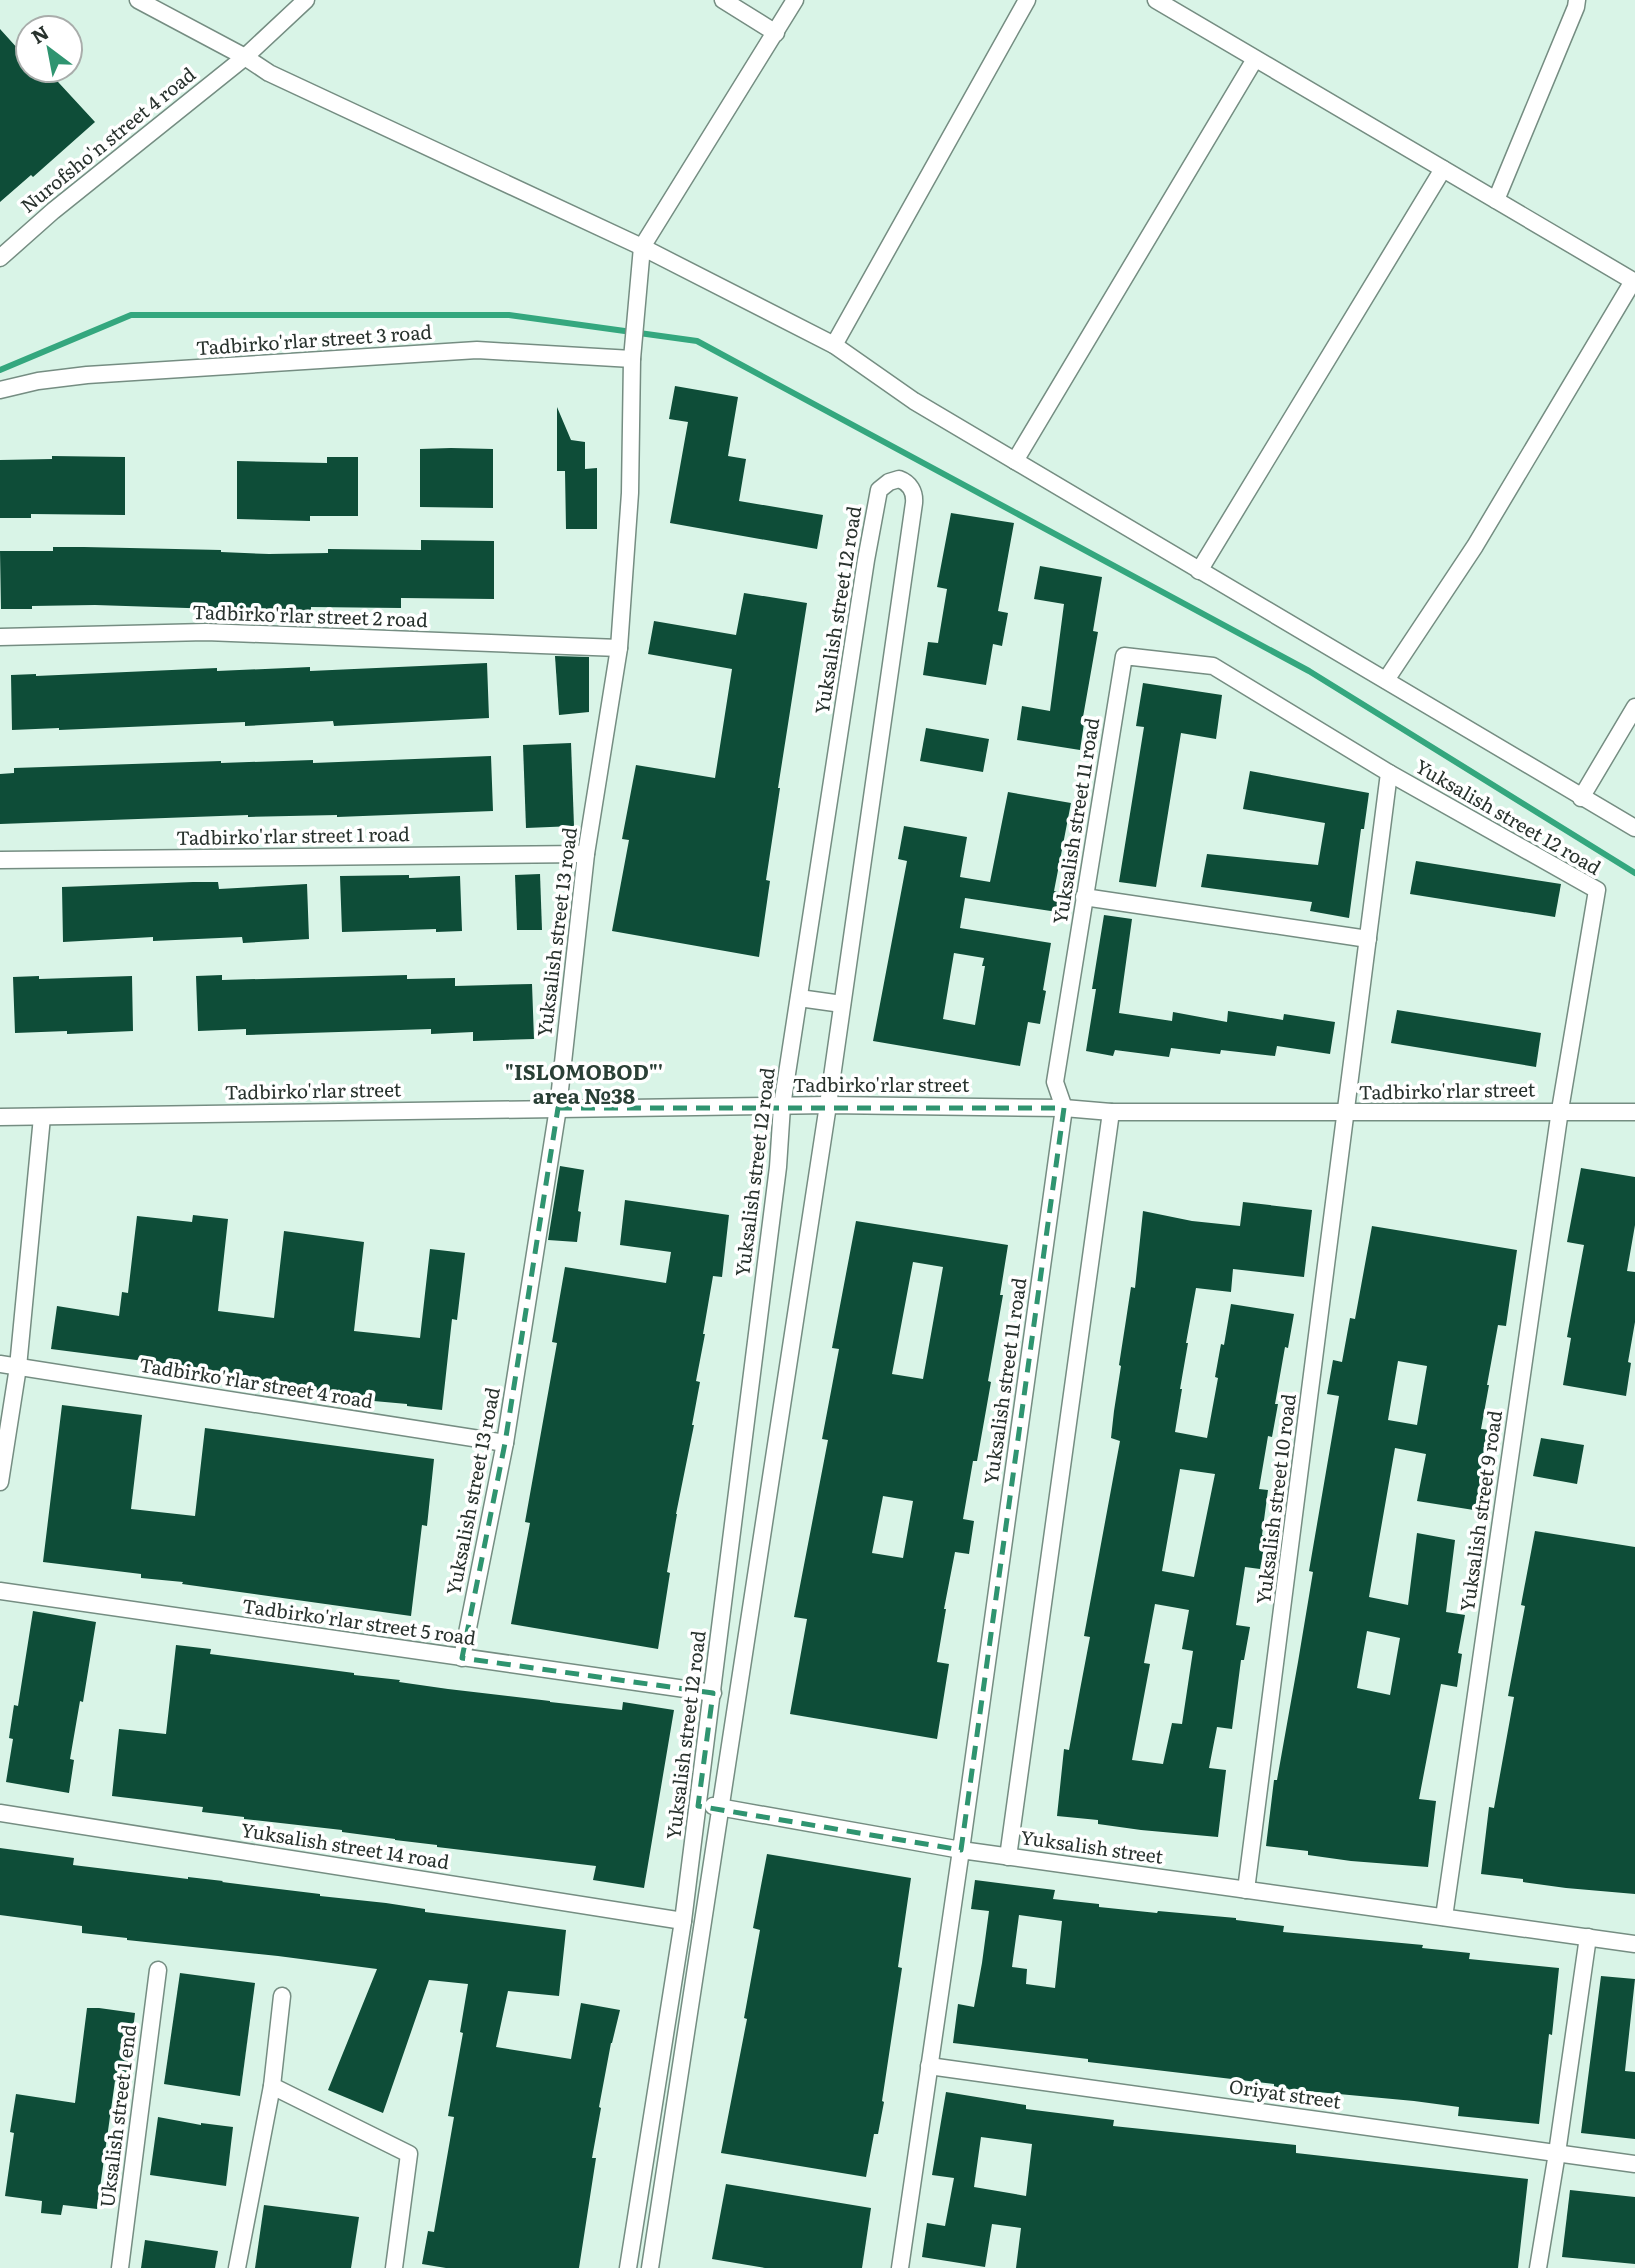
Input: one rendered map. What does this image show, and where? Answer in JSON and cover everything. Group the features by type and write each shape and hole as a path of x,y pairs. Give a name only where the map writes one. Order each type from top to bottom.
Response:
{"street":[{"path":"138,0 281,78 642,247 834,345 914,401 1635,828"},
{"name":"Nurofsho'n street 4 road","path":"0,258 53,211 245,57 306,0"},
{"path":"723,0 776,33"},
{"path":"642,247 795,0"},
{"path":"834,345 1027,0"},
{"path":"1156,0 1634,281 1475,546 1386,680"},
{"path":"1496,200 1577,0"},
{"path":"1015,461 1255,59"},
{"path":"1199,571 1443,169"},
{"name":"Yuksalish street 13 road","path":"462,1658 505,1443 558,1108 586,853 619,648 631,493 632,359 642,247"},
{"name":"Tadbirko'rlar street 3 road","path":"0,390 38,381 87,375 477,350 632,359"},
{"name":"Yuksalish street 12 road","path":"628,2268 683,1921 778,1167 782,1106 879,490 888,482 899,479 909,485 914,493 914,503 828,1105 650,2268"},
{"name":"Tadbirko'rlar street 2 road","path":"0,637 206,632 619,648"},
{"name":"Yuksalish street 12 road","path":"1124,656 1213,666 1389,772 1597,890 1560,1111"},
{"name":"Yuksalish street 11 road","path":"961,1850 1064,1108 1055,1082 1124,656"},
{"path":"1581,798 1635,707"},
{"name":"Yuksalish street 12 road","path":"1347,1113 1389,772"},
{"name":"Tadbirko'rlar street 1 road","path":"0,860 586,853"},
{"path":"1084,897 1368,939"},
{"path":"799,998 842,1004"},
{"name":"Tadbirko'rlar street","path":"0,1117 828,1105 1064,1108 1111,1112 1635,1112"},
{"name":"Yuksalish street 9 road","path":"1444,1917 1560,1111"},
{"path":"1008,1857 1111,1112"},
{"name":"Yuksalish street 10 road","path":"1246,1889 1347,1113"},
{"path":"0,1482 18,1367 42,1117"},
{"name":"Tadbirko'rlar street 4 road","path":"0,1364 505,1443"},
{"name":"Tadbirko'rlar street 5 road","path":"0,1591 713,1693"},
{"path":"698,1806 721,1806 961,1850 900,2268"},
{"name":"Yuksalish street 14 road","path":"0,1813 683,1921"},
{"name":"Yuksalish street","path":"961,1850 1635,1944"},
{"path":"1538,2268 1588,1937"},
{"name":"Uksalish street 1 end","path":"120,2268 158,1970"},
{"path":"237,2268 272,2086 282,1996"},
{"name":"Oriyat street","path":"929,2066 1635,2164"},
{"path":"272,2086 409,2154 394,2268"}],"highlighted area":[{"path":"558,1108 1064,1108 961,1850 698,1806 713,1693 462,1658 505,1443"}],"building":[{"path":"0,29 14,44 14,84 60,84 95,122 33,177 31,175 0,202"},
{"path":"675,386 738,397 728,456 746,459 739,501 823,515 817,549 670,523 688,422 669,419"},
{"path":"557,407 571,440 585,442 585,469 597,468 597,529 566,529 565,471 557,471"},
{"path":"420,449 493,449 493,508 420,507"},
{"path":"52,456 125,457 125,515 31,514 31,518 0,518 0,460 52,459"},
{"path":"327,457 358,457 358,516 310,516 310,521 237,519 237,461 327,463"},
{"path":"951,513 1014,523 998,611 1008,613 1002,646 993,644 986,685 923,675 928,642 938,643 947,589 937,587"},
{"path":"421,540 494,541 494,599 401,598 401,608 311,607 311,612 95,605 1,609 0,551 53,551 53,547 84,547 221,550 269,554 328,553 328,549 421,550"},
{"path":"1040,566 1102,577 1093,631 1098,632 1080,750 1017,740 1022,706 1050,711 1064,604 1034,599"},
{"path":"744,593 807,603 778,788 766,880 770,881 759,957 612,931 629,840 622,839 636,765 715,778 732,669 648,654 654,621 736,635"},
{"path":"555,656 589,657 589,712 559,715"},
{"path":"487,663 489,718 334,726 333,721 245,726 245,722 12,730 11,675 217,668 217,671 310,667 310,671"},
{"path":"1143,683 1222,695 1216,739 1181,733 1156,887 1119,882 1144,727 1136,726"},
{"path":"926,728 989,739 983,772 920,761"},
{"path":"571,743 574,826 526,828 523,745"},
{"path":"491,756 493,811 337,817 248,815 0,824 0,774 14,773 14,768 221,761 313,760 313,763"},
{"path":"1250,771 1369,793 1364,829 1361,829 1349,918 1310,911 1312,902 1201,887 1207,854 1318,865 1325,823 1243,809"},
{"path":"1008,792 1071,803 1054,891 1068,893 1064,913 965,898 960,928 1051,943 1040,1024 1028,1022 1020,1066 873,1041 907,861 898,859 904,826 967,837 960,877 990,882","holes":["954,953 984,958 975,1025 943,1019"]},
{"path":"1416,861 1561,884 1555,917 1410,894"},
{"path":"540,874 542,930 517,930 515,875"},
{"path":"409,875 409,878 460,876 462,931 436,932 436,929 342,932 340,876"},
{"path":"218,882 219,889 307,884 309,939 243,943 242,937 153,941 153,937 63,942 62,887"},
{"path":"1104,915 1132,919 1119,1013 1172,1021 1173,1012 1227,1022 1228,1011 1283,1020 1284,1014 1335,1022 1330,1054 1277,1046 1275,1056 1221,1050 1220,1054 1171,1048 1169,1057 1115,1050 1113,1056 1086,1051 1096,989 1092,989"},
{"path":"222,975 222,980 407,975 407,979 455,978 455,986 532,984 534,1039 473,1041 473,1032 431,1034 431,1029 246,1035 246,1029 198,1031 196,976"},
{"path":"39,976 39,979 132,976 133,1031 15,1033 13,977"},
{"path":"1397,1010 1541,1033 1536,1067 1391,1043"},
{"path":"560,1166 584,1170 577,1242 548,1240"},
{"path":"1581,1168 1635,1177 1635,1225 1627,1271 1635,1272 1635,1322 1628,1362 1631,1363 1626,1396 1563,1385 1571,1338 1567,1337 1584,1245 1567,1242"},
{"path":"625,1200 729,1215 722,1277 713,1276 703,1334 696,1381 700,1382 694,1425 676,1514 658,1649 511,1624 530,1523 525,1522 557,1343 552,1342 565,1267 666,1283 671,1252 620,1245"},
{"path":"1243,1202 1312,1210 1304,1277 1233,1269 1231,1292 1196,1288 1186,1343 1175,1432 1207,1438 1218,1378 1215,1377 1231,1304 1294,1314 1288,1348 1285,1347 1272,1437 1268,1436 1259,1489 1268,1490 1262,1535 1266,1536 1260,1569 1245,1567 1236,1625 1250,1627 1244,1660 1241,1660 1232,1729 1217,1727 1209,1768 1226,1770 1218,1837 1141,1830 1098,1824 1098,1820 1057,1816 1064,1749 1069,1750 1090,1637 1084,1636 1120,1441 1111,1438 1131,1287 1135,1288 1143,1211 1192,1221 1240,1226","holes":["1180,1469 1215,1474 1194,1577 1162,1571","1155,1604 1189,1610 1182,1649 1193,1651 1182,1724 1172,1723 1163,1764 1132,1760 1150,1664 1144,1663"]},
{"path":"193,1215 228,1219 218,1311 274,1318 284,1231 364,1242 354,1331 420,1338 430,1249 465,1253 457,1320 452,1319 442,1410 307,1395 307,1392 265,1388 266,1384 174,1372 175,1365 51,1349 57,1306 119,1316 122,1292 128,1293 137,1216 192,1222"},
{"path":"856,1221 1008,1245 1000,1295 1003,1295 988,1381 991,1382 977,1461 973,1461 963,1519 974,1521 969,1554 955,1552 944,1609 937,1662 949,1664 937,1739 790,1714 807,1619 794,1617 828,1440 822,1439 839,1349 832,1348","holes":["913,1262 943,1267 923,1379 892,1374","883,1496 913,1501 903,1558 872,1553"]},
{"path":"1372,1226 1517,1250 1506,1326 1498,1325 1487,1385 1481,1429 1490,1430 1480,1511 1417,1501 1426,1454 1395,1448 1369,1597 1408,1605 1417,1533 1455,1540 1446,1612 1465,1615 1458,1653 1462,1654 1457,1687 1441,1684 1419,1799 1436,1801 1428,1867 1351,1861 1308,1855 1308,1851 1266,1846 1274,1780 1277,1780 1298,1662 1313,1572 1309,1571 1339,1396 1327,1394 1333,1360 1342,1362 1350,1318 1355,1319","holes":["1398,1361 1427,1366 1417,1425 1388,1420","1367,1631 1400,1638 1390,1695 1357,1688"]},
{"path":"62,1405 142,1415 131,1509 195,1516 205,1428 434,1459 427,1526 422,1525 411,1616 141,1578 141,1574 43,1562"},
{"path":"1541,1438 1584,1445 1577,1484 1533,1476"},
{"path":"1535,1531 1635,1547 1635,1894 1566,1888 1481,1874 1489,1807 1494,1808 1514,1697 1508,1696 1525,1606 1521,1605"},
{"path":"33,1611 96,1622 83,1702 80,1701 70,1759 74,1760 69,1793 6,1782 13,1739 9,1738 14,1705 18,1706"},
{"path":"176,1645 211,1649 210,1654 354,1673 448,1689 622,1710 623,1702 674,1710 644,1888 593,1880 596,1866 437,1847 342,1830 202,1812 203,1807 112,1796 119,1729 166,1734"},
{"path":"0,1848 74,1858 73,1865 223,1881 386,1903 425,1909 425,1912 566,1930 559,1996 508,1991 496,2047 571,2059 581,2003 620,2010 599,2107 601,2108 592,2158 596,2158 579,2268 446,2268 422,2264 428,2231 434,2232 454,2117 448,2116 463,2033 460,2032 468,1984 429,1980 383,2113 328,2090 377,1969 127,1940 82,1933 82,1926 0,1915"},
{"path":"767,1854 911,1878 898,1967 902,1968 882,2101 884,2102 878,2134 874,2134 866,2177 721,2153 747,2019 744,2018 760,1930 753,1928"},
{"path":"975,1880 1055,1890 1053,1899 1099,1904 1099,1907 1236,1918 1284,1926 1283,1932 1423,1945 1422,1948 1470,1953 1469,1959 1559,1968 1539,2124 1458,2116 1459,2107 1274,2088 1274,2084 953,2043 958,2004 974,2007 989,1911 971,1909","holes":["1019,1915 1062,1921 1055,1988 1026,1984 1027,1969 1012,1967"]},
{"path":"180,1973 255,1983 240,2096 164,2084"},
{"path":"1601,1976 1635,1979 1625,2071 1635,2072 1635,2139 1581,2133"},
{"path":"87,2008 135,2013 127,2085 115,2081 97,2209 63,2205 61,2215 41,2213 42,2201 5,2196 14,2133 10,2132 16,2094 75,2103"},
{"path":"946,2092 1026,2105 1026,2109 1114,2120 1113,2126 1296,2145 1296,2153 1528,2179 1518,2268 1016,2268 1021,2228 992,2224 985,2267 922,2257 927,2223 945,2226 954,2178 932,2175","holes":["981,2137 1032,2144 1026,2196 974,2187"]},
{"path":"158,2117 201,2125 233,2127 226,2186 150,2175"},
{"path":"726,2184 871,2208 862,2268 765,2268 712,2259"},
{"path":"1570,2190 1635,2197 1635,2264 1562,2257"},
{"path":"264,2205 359,2217 351,2268 255,2268"},
{"path":"145,2240 218,2251 215,2268 141,2268"}],"waterway":[{"path":"0,370 131,315 509,315 697,341 1309,671 1635,873"}],"district":[{"name":"\"ISLOMOBOD\"' area №38","path":"584,1085"}]}
